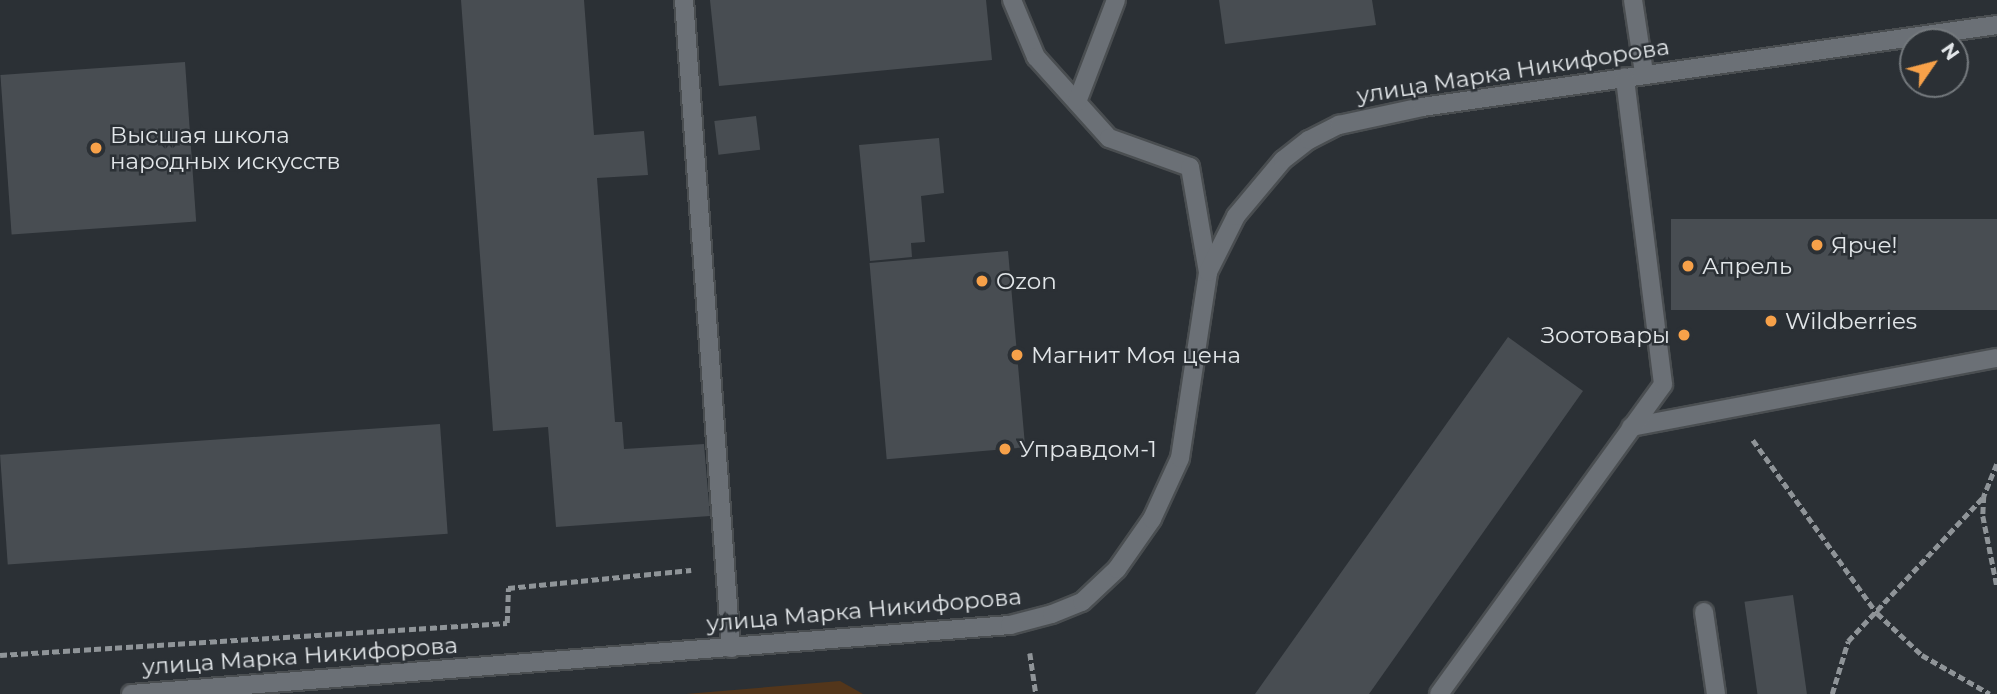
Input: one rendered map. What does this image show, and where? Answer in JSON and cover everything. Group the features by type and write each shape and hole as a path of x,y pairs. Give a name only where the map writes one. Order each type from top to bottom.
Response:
{"street":[{"path":"684,0 732,648"},
{"path":"1012,0 1036,57 1109,138 1190,167 1208,272"},
{"path":"1077,102 1116,0"},
{"path":"1633,0 1644,73"},
{"name":"улица Марка Никифорова","path":"131,694 1010,625 1082,602 1116,569 1152,519 1180,458 1208,272 1236,216 1283,160 1339,125 1423,107 1644,73 1997,25"},
{"path":"1439,694 1663,384 1625,77"},
{"path":"1631,427 1997,358"},
{"path":"1704,612 1716,694"}],"path":[{"path":"1730,409 1877,612 1922,655 1990,694"},
{"path":"1997,464 1984,496 1983,516 1997,586"},
{"path":"1832,694 1848,642 1984,496"},
{"path":"0,655 507,623 508,588 725,566"}],"shaded area":[{"path":"840,681 863,694 686,694"}],"building":[{"path":"461,0 584,0 594,135 644,131 648,175 597,178 615,422 622,422 624,449 704,444 710,516 556,527 548,427 493,431"},
{"path":"710,0 986,0 992,60 719,86"},
{"path":"1219,0 1372,0 1376,25 1225,44"},
{"name":"Высшая школа народных искусств","path":"185,62 196,222 12,235 0,75"},
{"path":"756,116 760,150 718,155 714,121"},
{"path":"939,138 944,193 921,196 925,242 911,243 912,257 870,261 859,145"},
{"path":"1671,219 1997,219 1997,310 1671,310"},
{"path":"1008,251 1025,447 887,459 870,263"},
{"path":"1508,337 1583,391 1369,694 1255,694"},
{"path":"440,424 448,534 8,564 0,455"},
{"path":"1793,595 1807,694 1757,694 1744,602"}],"place":[{"name":"Высшая школа народных искусств","path":"96,148"},
{"name":"Ярче!","path":"1817,245"},
{"name":"Апрель","path":"1688,266"},
{"name":"Ozon","path":"982,281"},
{"name":"Wildberries","path":"1771,321"},
{"name":"Зоотовары","path":"1684,335"},
{"name":"Магнит Моя цена","path":"1017,355"},
{"name":"Управдом-1","path":"1005,449"}]}
